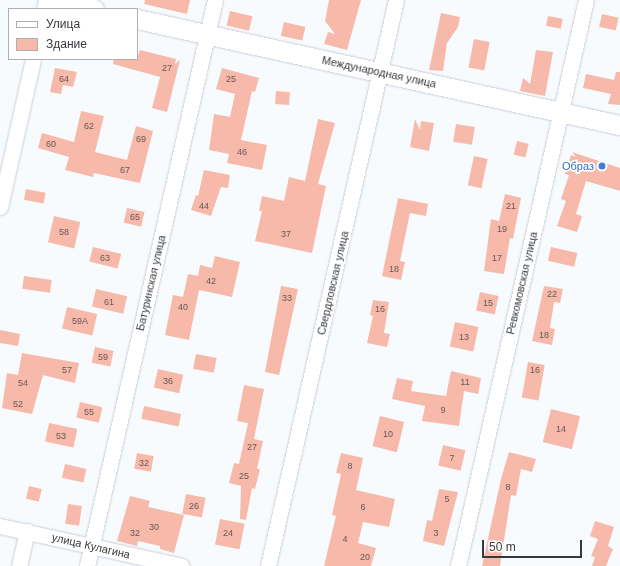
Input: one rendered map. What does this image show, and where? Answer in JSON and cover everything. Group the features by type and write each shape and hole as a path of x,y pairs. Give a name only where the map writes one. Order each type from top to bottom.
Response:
{"main road":[{"path":"53,0 89,8"},
{"name":"Международная улица","path":"138,18 620,125"}],"street":[{"name":"Батуринская улица","path":"87,566 215,0"},
{"name":"Свердловская улица","path":"268,566 381,72 396,0"},
{"name":"Ревкомовская улица","path":"458,566 586,0"},
{"path":"0,207 33,60"},
{"name":"улица Кулагина","path":"0,526 182,566"},
{"path":"19,566 27,531"}],"building":[{"path":"145,0 190,0 187,14 144,4"},
{"path":"329,0 361,0 347,50 324,44 328,32 335,34 325,21"},
{"path":"230,11 252,16 249,31 227,26"},
{"path":"441,13 460,17 458,27 447,43 443,71 429,70"},
{"path":"602,14 619,18 616,30 599,27"},
{"path":"548,16 563,19 561,29 546,26"},
{"path":"284,22 305,27 302,41 281,36"},
{"path":"474,39 490,42 484,71 468,67"},
{"path":"140,50 176,59 175,64 180,60 167,112 152,108 160,77 113,64 114,60 138,60"},
{"path":"536,50 553,52 545,96 520,91 523,78 530,84"},
{"path":"55,68 77,72 73,87 63,85 61,94 50,92"},
{"path":"222,68 259,78 255,92 252,91 241,140 267,145 262,170 227,163 229,154 209,150 214,114 230,117 235,94 216,89"},
{"path":"616,72 620,72 620,105 608,104 611,94 583,88 586,74 614,80"},
{"path":"276,91 290,92 289,105 275,104"},
{"path":"81,111 104,116 95,152 127,160 136,126 153,131 140,183 94,173 93,177 65,170 69,157 38,148 42,133 74,142"},
{"path":"318,119 335,123 318,184 326,186 312,253 255,241 262,211 259,211 262,196 284,201 289,177 305,181"},
{"path":"415,119 420,130 421,121 434,123 429,151 410,147"},
{"path":"456,124 475,127 472,145 453,142"},
{"path":"517,141 529,144 525,157 514,155"},
{"path":"572,152 620,168 620,191 586,181 576,214 582,216 577,232 557,226 566,201 561,199 569,175 565,174 571,155 576,157"},
{"path":"474,156 488,159 481,188 468,185"},
{"path":"204,170 230,175 228,188 221,187 211,216 191,210 196,195 198,196"},
{"path":"26,189 46,193 44,204 24,200"},
{"path":"505,194 521,198 513,239 510,238 504,274 484,271 491,219 499,221"},
{"path":"398,198 428,204 426,216 410,213 400,261 405,262 401,280 382,276"},
{"path":"127,208 145,212 141,227 124,223"},
{"path":"54,216 80,222 74,248 48,242"},
{"path":"93,247 121,254 118,269 89,262"},
{"path":"551,247 577,253 574,267 548,261"},
{"path":"215,256 240,262 232,297 199,290 189,340 165,335 173,295 183,297 188,274 198,276 200,265 212,268"},
{"path":"24,276 52,280 50,293 22,289"},
{"path":"281,286 298,289 279,375 265,372"},
{"path":"544,286 563,289 560,303 554,302 550,328 555,329 552,345 532,341"},
{"path":"96,289 127,296 123,314 92,307"},
{"path":"480,292 499,296 495,315 476,311"},
{"path":"373,300 389,302 384,333 390,334 387,347 367,343 373,316 370,315"},
{"path":"67,307 97,314 92,335 62,328"},
{"path":"455,322 478,327 473,351 450,346"},
{"path":"0,330 20,334 18,346 0,343"},
{"path":"95,347 114,351 110,367 92,363"},
{"path":"22,353 79,363 75,383 43,375 32,414 2,408 7,373 18,375"},
{"path":"196,354 217,358 214,373 193,369"},
{"path":"528,362 545,365 538,400 522,397"},
{"path":"158,369 183,375 179,393 154,388"},
{"path":"451,371 481,378 478,394 464,391 459,426 422,421 425,406 392,399 397,378 413,381 411,391 446,396"},
{"path":"244,385 264,389 254,439 263,441 257,469 260,469 255,489 252,488 246,520 240,519 241,486 229,483 234,463 239,464 248,423 237,421"},
{"path":"80,402 102,407 99,423 76,418"},
{"path":"144,406 181,414 178,427 141,419"},
{"path":"551,409 580,416 572,449 543,442"},
{"path":"380,416 404,422 397,452 373,446"},
{"path":"49,423 77,429 73,448 45,442"},
{"path":"443,445 465,450 461,471 438,465"},
{"path":"509,452 536,459 532,472 521,469 516,496 511,495 500,566 482,566 501,479"},
{"path":"137,453 154,456 151,472 134,469"},
{"path":"341,453 363,458 356,490 395,499 389,527 363,522 358,543 376,548 371,566 324,566 336,516 332,515 341,474 336,473"},
{"path":"65,464 86,469 83,483 62,478"},
{"path":"29,486 42,489 39,502 26,499"},
{"path":"439,489 458,492 444,546 423,541 427,520 432,521"},
{"path":"186,494 206,498 202,517 182,514"},
{"path":"130,496 150,501 148,507 184,515 174,553 160,549 160,546 138,541 137,546 117,541"},
{"path":"68,504 82,506 79,526 65,524"},
{"path":"220,519 245,524 240,549 215,545"},
{"path":"595,521 614,527 608,546 613,549 606,566 592,566 595,557 591,556 598,539 590,536"}],"place":[{"name":"Образ","path":"602,166"}]}
